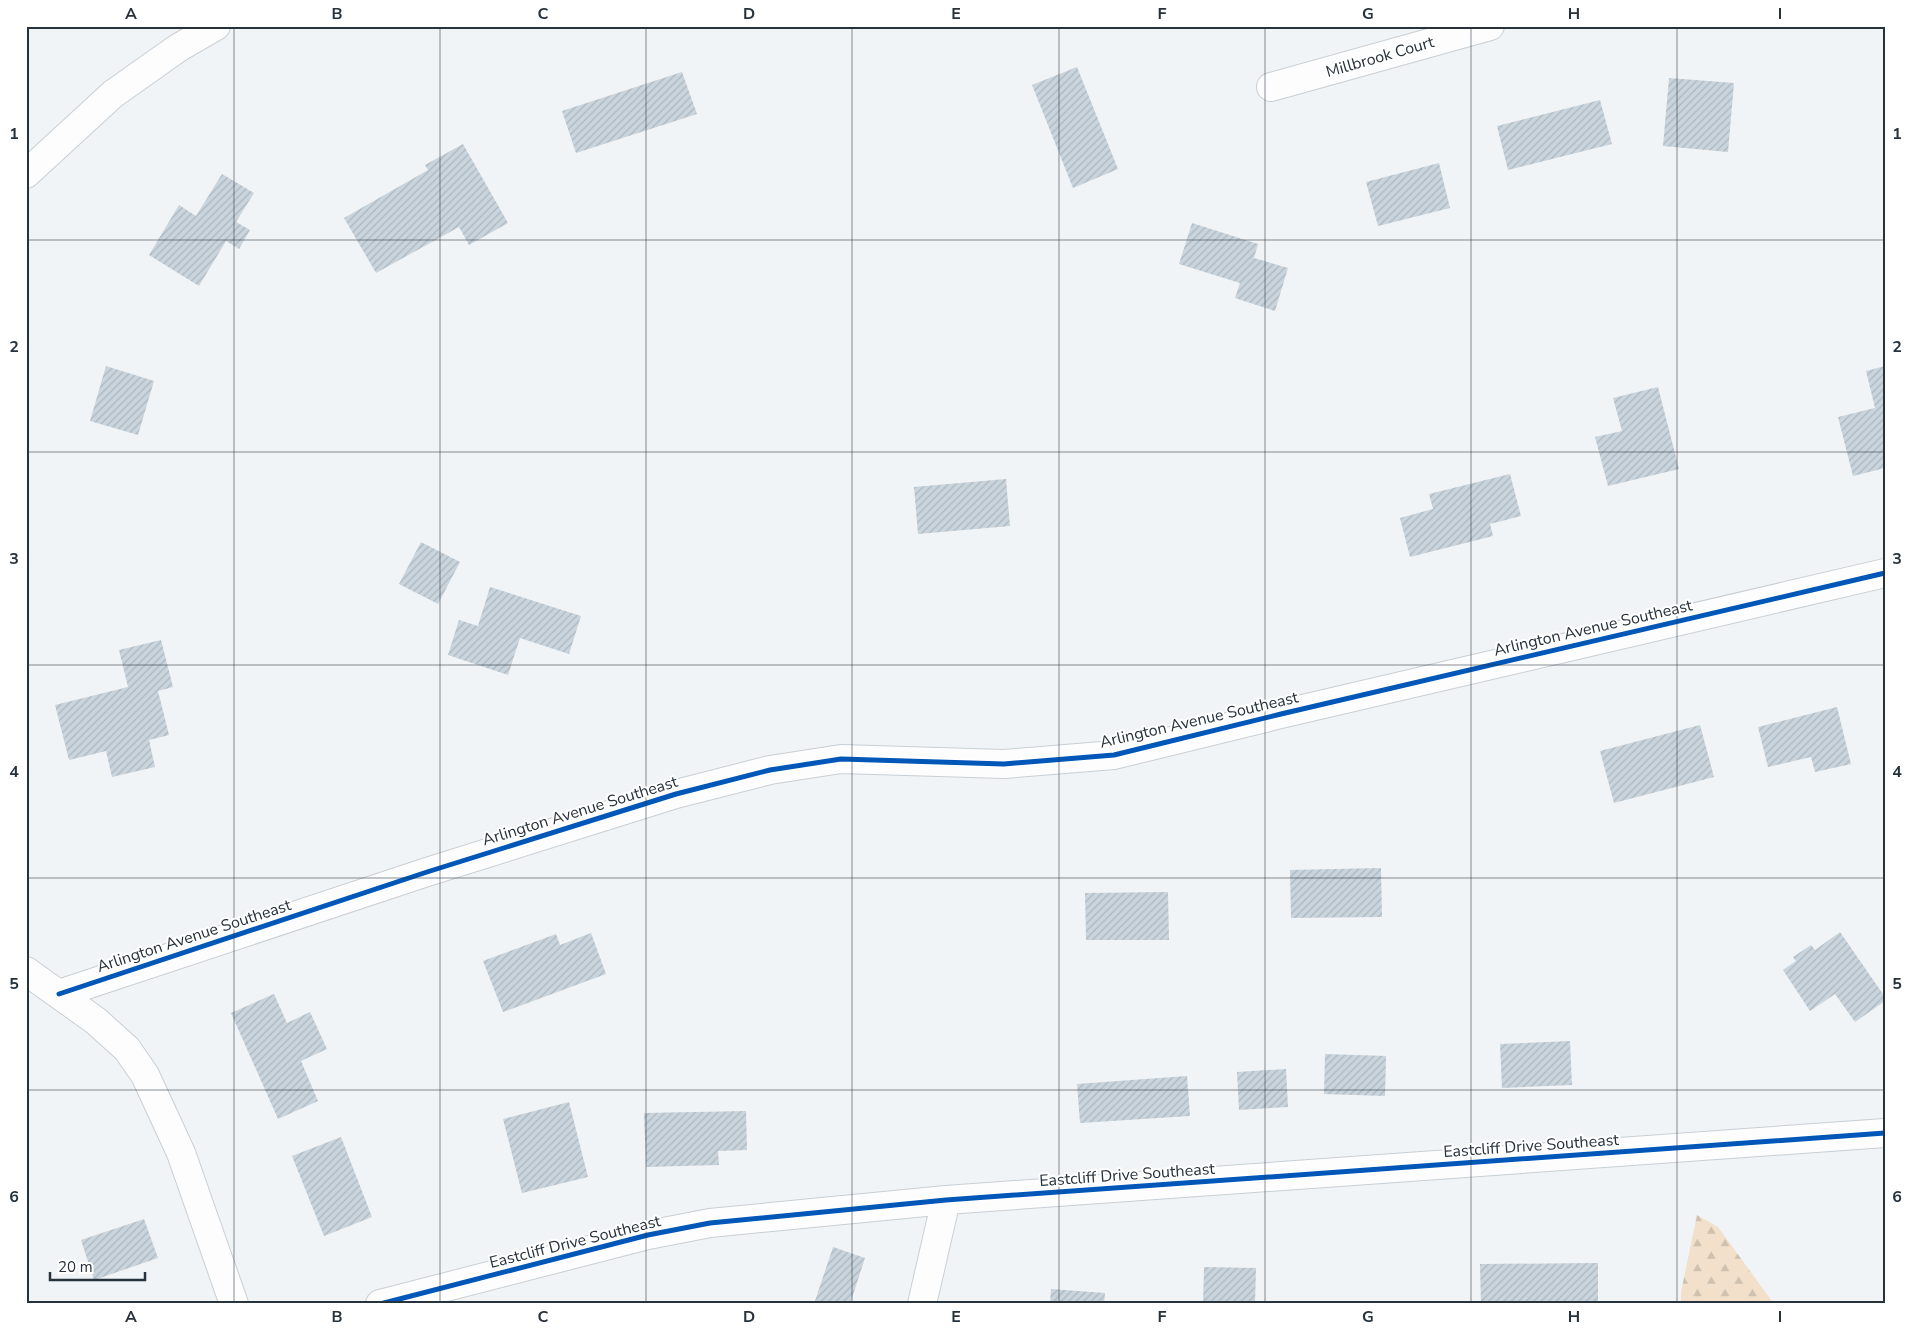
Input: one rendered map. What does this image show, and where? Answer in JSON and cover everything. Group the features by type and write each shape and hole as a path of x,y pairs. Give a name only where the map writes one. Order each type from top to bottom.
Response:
{"street":[{"path":"26,174 113,94 178,48 216,26"},
{"name":"Millbrook Court","path":"1270,87 1490,26"},
{"name":"Arlington Avenue Southeast","path":"59,994 427,872 676,794 770,770 842,759 1004,764 1114,756 1281,714 1885,573"},
{"path":"26,971 96,1021 127,1049 145,1075 180,1153 234,1304"},
{"name":"Eastcliff Drive Southeast","path":"380,1304 648,1235 710,1223 946,1200 1885,1133"},
{"path":"922,1304 946,1200"}],"green space":[{"path":"1697,1215 1718,1227 1774,1304 1681,1304 1681,1292"}],"building":[{"path":"1077,67 1118,169 1073,188 1032,85"},
{"path":"682,72 697,114 576,153 562,111"},
{"path":"1669,78 1734,83 1728,152 1663,146"},
{"path":"1600,100 1612,144 1508,170 1497,126"},
{"path":"463,144 508,223 469,245 459,227 376,273 344,218 428,170 425,165"},
{"path":"1439,163 1450,208 1378,226 1366,182"},
{"path":"222,174 254,193 236,222 250,230 239,249 226,241 199,286 149,255 179,205 196,216"},
{"path":"1192,223 1258,244 1254,258 1288,268 1275,311 1235,298 1240,283 1179,264"},
{"path":"106,366 154,381 138,435 90,421"},
{"path":"1885,366 1885,468 1853,476 1838,417 1875,408 1866,371"},
{"path":"1658,387 1679,469 1608,486 1595,437 1622,431 1613,398"},
{"path":"1510,474 1521,516 1490,524 1493,536 1410,557 1400,518 1433,509 1429,494"},
{"path":"1006,479 1010,526 918,534 914,487"},
{"path":"421,542 460,562 438,604 399,584"},
{"path":"490,587 581,616 569,654 520,638 508,675 448,655 459,620 478,626"},
{"path":"161,640 173,687 158,691 169,735 149,740 155,767 112,777 106,751 69,760 55,705 128,687 119,650"},
{"path":"1837,707 1851,764 1815,772 1811,757 1768,767 1758,727"},
{"path":"1700,725 1714,777 1614,803 1600,751"},
{"path":"1381,868 1382,917 1291,918 1290,870"},
{"path":"1168,892 1169,940 1086,940 1085,893"},
{"path":"1840,932 1885,997 1885,1001 1855,1022 1835,994 1810,1011 1783,970 1796,961 1793,957 1811,945 1815,950"},
{"path":"591,933 606,974 503,1012 483,961 556,934 560,945"},
{"path":"274,994 287,1023 310,1012 327,1049 301,1061 318,1101 278,1119 231,1013"},
{"path":"1570,1041 1572,1085 1502,1088 1500,1044"},
{"path":"1325,1054 1386,1056 1385,1096 1324,1094"},
{"path":"1286,1069 1288,1107 1239,1110 1237,1072"},
{"path":"1187,1076 1190,1116 1080,1123 1077,1084"},
{"path":"569,1102 588,1177 522,1193 503,1119"},
{"path":"746,1111 747,1150 718,1151 719,1165 646,1167 644,1113"},
{"path":"341,1137 372,1217 324,1236 292,1156"},
{"path":"144,1219 158,1258 94,1280 81,1240"},
{"path":"833,1247 865,1258 850,1304 814,1304"},
{"path":"1598,1263 1598,1304 1481,1304 1480,1264"},
{"path":"1204,1267 1256,1268 1255,1304 1203,1304"},
{"path":"1051,1289 1105,1293 1104,1304 1050,1304"}],"cycle path":[{"path":"59,994 427,872 676,794 770,770 841,759 1004,764 1114,755 1281,714 1885,573"},
{"path":"380,1304 648,1235 710,1223 946,1200 1885,1133"}]}
